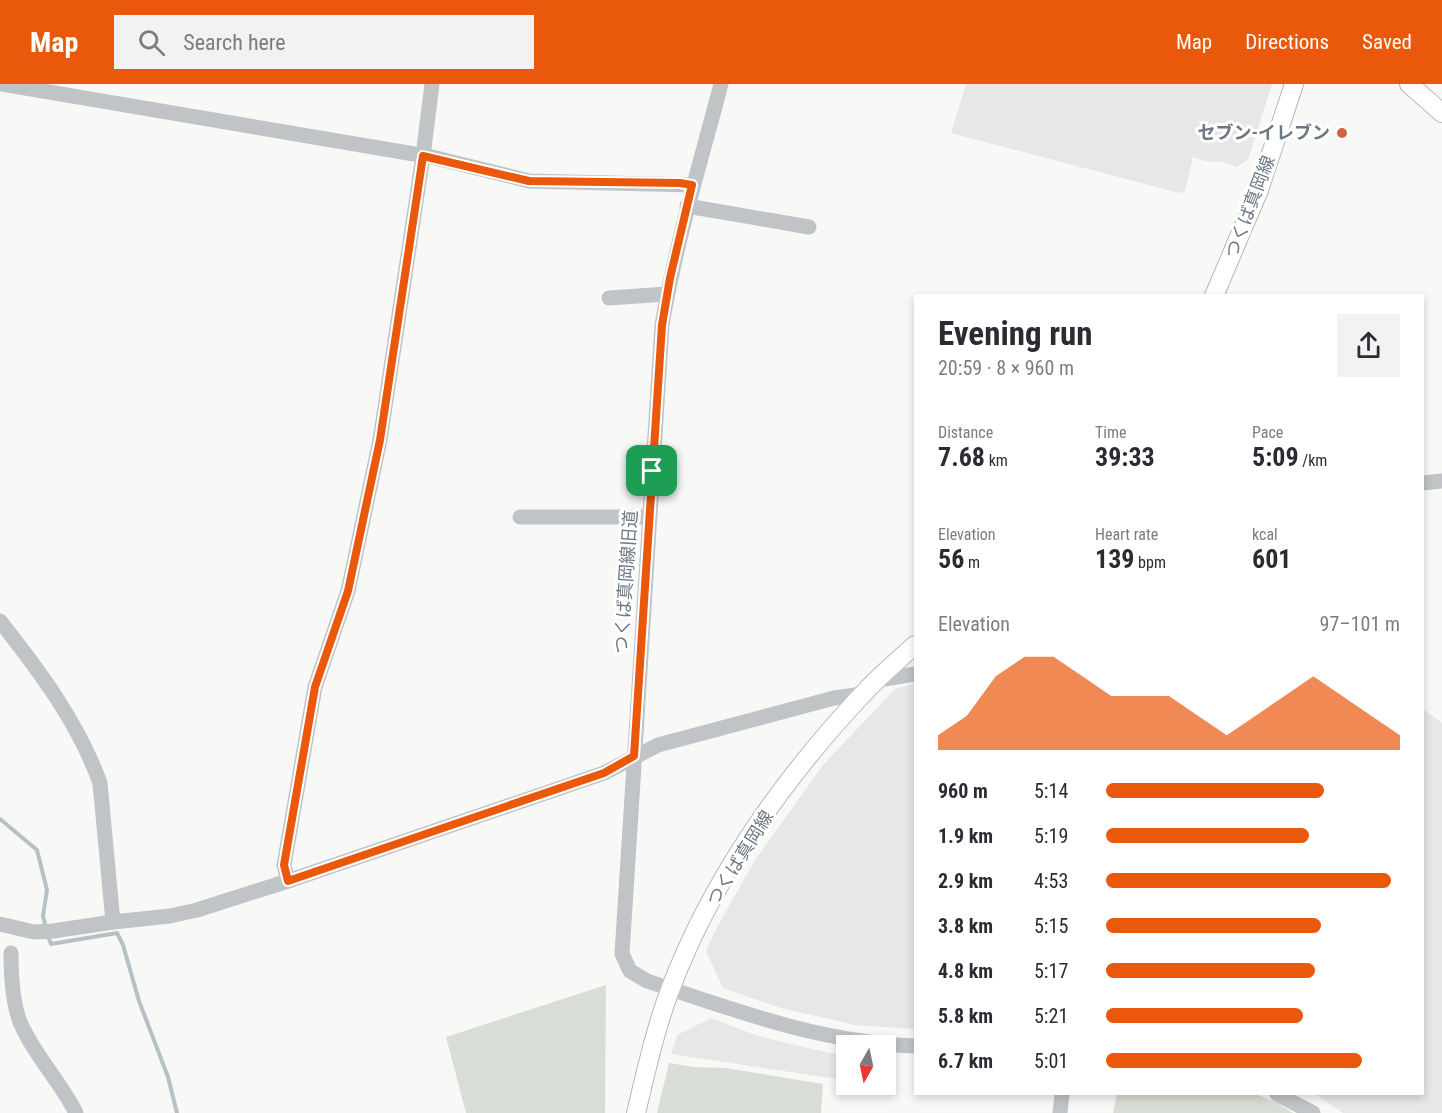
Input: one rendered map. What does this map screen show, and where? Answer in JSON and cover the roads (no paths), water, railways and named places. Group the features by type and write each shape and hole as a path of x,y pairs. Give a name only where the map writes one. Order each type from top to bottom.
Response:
{"main road":[{"name":"つくば真岡線","path":"1215,294 1259,190 1294,84"},
{"path":"1408,84 1442,113"},
{"name":"つくば真岡線","path":"636,1113 655,1035 671,989 706,914 733,864 757,826 822,740 863,694 914,646"}],"street":[{"path":"2,84 423,156 529,181 692,185"},
{"path":"288,881 284,865 315,687 348,591 380,440 432,84"},
{"name":"つくば真岡線旧道","path":"721,84 692,185 662,325 622,954 627,967 634,975 646,981 794,1029 841,1040 914,1046"},
{"path":"687,206 809,227"},
{"path":"609,297 667,294"},
{"path":"1424,483 1442,481"},
{"path":"520,517 650,517"},
{"path":"0,621 54,693 80,735 93,764 100,783 112,922"},
{"path":"878,680 914,674"},
{"path":"0,924 34,932 53,931 170,916 197,910 604,773 658,745 834,698 863,694"},
{"path":"20,930 5,959 19,1020 29,1040 66,1094 76,1113"},
{"path":"1060,1113 1062,1095"},
{"path":"1279,1095 1313,1113"}],"waterway":[{"path":"0,819 37,850 47,890 43,916 46,928"},
{"path":"48,936 51,944 117,933 123,945 139,1001 168,1077 177,1113"}],"place":[{"name":"セブン-イレブン","path":"1342,133"}]}
